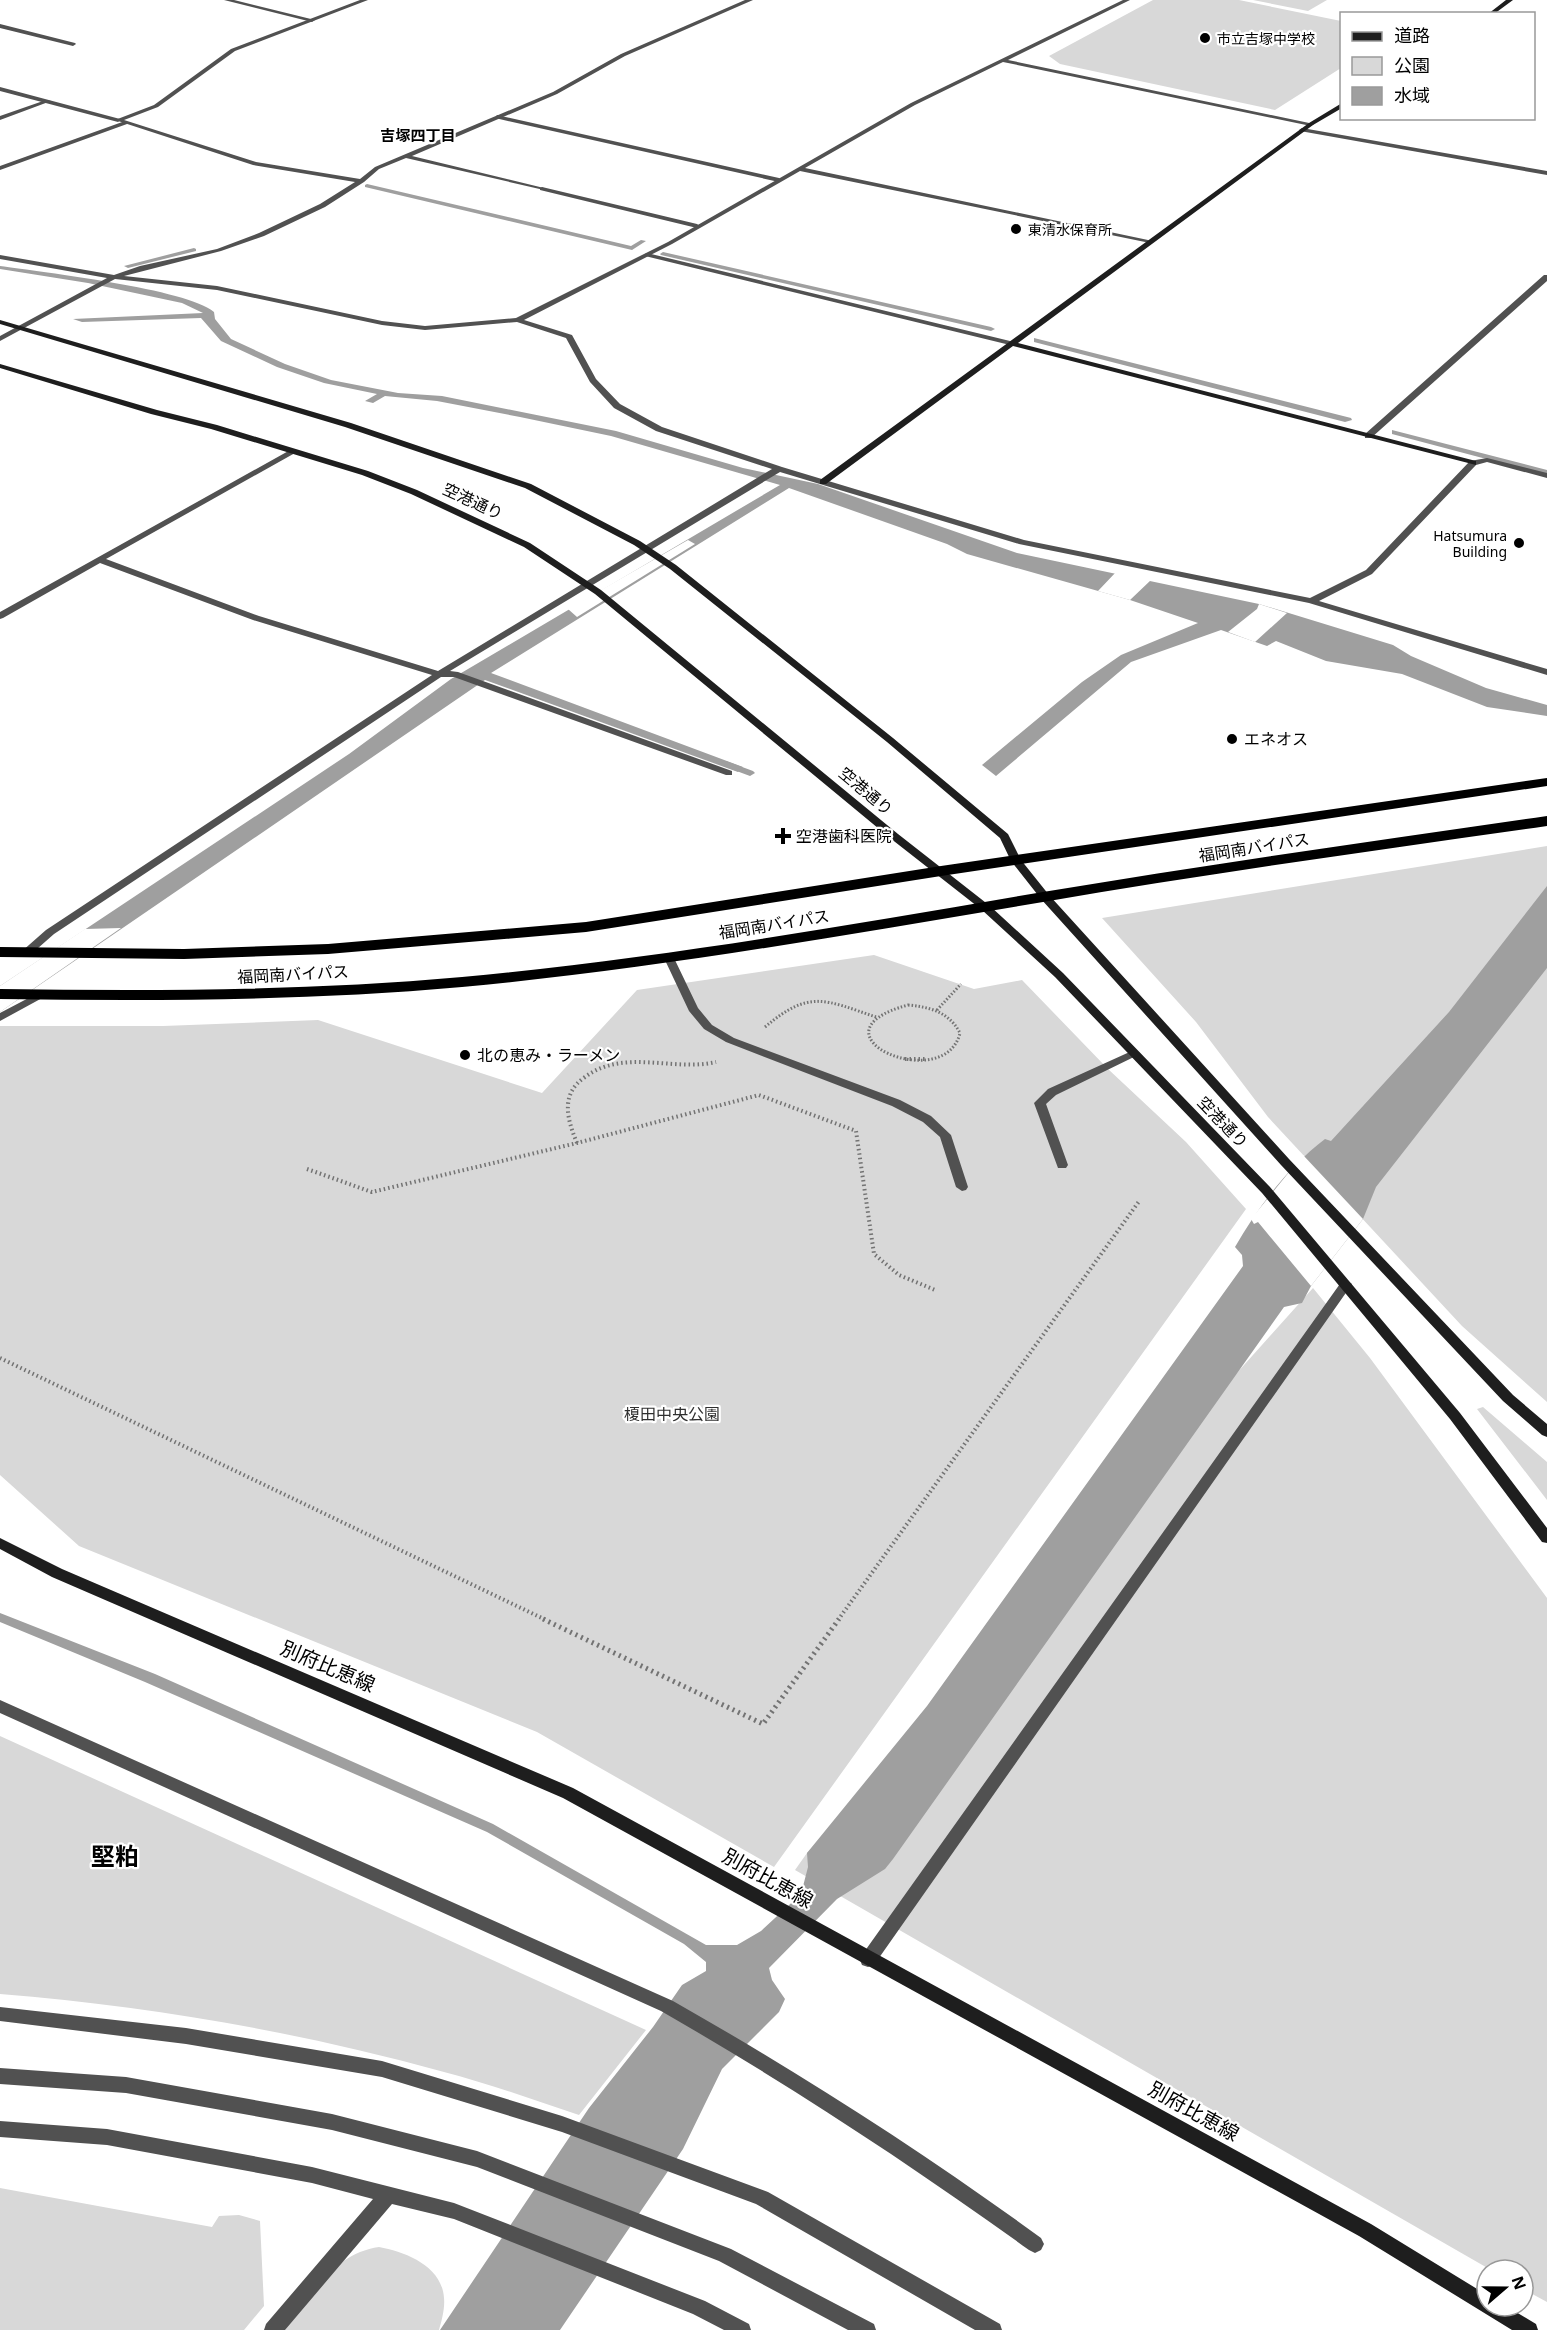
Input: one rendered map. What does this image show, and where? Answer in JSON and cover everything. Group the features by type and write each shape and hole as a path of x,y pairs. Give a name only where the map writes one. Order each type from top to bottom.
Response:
{"highway":[{"name":"福岡南バイパス","path":"0,952 97,954 328,949 511,935 669,915 941,871 1547,782"},
{"name":"福岡南バイパス","path":"0,994 171,997 339,990 523,976 669,958 1045,897 1547,821"}],"street":[{"path":"227,0 312,20"},
{"path":"117,120 156,106 232,50 366,0"},
{"path":"0,339 110,279 157,262 219,250 306,216 362,181 377,168 555,93 623,55 750,0"},
{"path":"0,257 110,279 217,288 382,323 425,328 518,320 647,255 913,104 1127,0"},
{"path":"1493,12 1510,0"},
{"path":"0,26 73,44"},
{"path":"1005,61 1311,124"},
{"path":"0,89 117,120 255,164 362,181"},
{"path":"0,118 48,101"},
{"path":"823,482 1010,342 1302,130 1340,106"},
{"path":"497,117 779,180"},
{"path":"0,168 125,123"},
{"path":"1302,130 1547,173"},
{"path":"405,156 697,226"},
{"path":"798,169 1148,242"},
{"path":"647,255 1010,342 1473,463 1487,460 1547,477"},
{"path":"1368,436 1547,277"},
{"path":"518,320 569,337 594,380 617,406 659,429 776,471 823,482 1022,542 1311,601 1547,672"},
{"path":"0,322 358,428 528,486 645,549 673,567 890,740 1004,836 1016,861 1045,897 1285,1162 1508,1398 1547,1432"},
{"name":"空港通り","path":"0,366 154,412 214,427 364,473 459,512 526,545 613,604 894,836 986,908 1051,968 1266,1190 1455,1416 1547,1538"},
{"path":"0,616 292,451"},
{"path":"1311,601 1369,572 1473,463"},
{"path":"25,954 50,932 439,674 776,471"},
{"path":"100,560 256,618 439,674 455,674 729,773"},
{"path":"669,958 693,1009 708,1027 730,1040 896,1103 927,1119 945,1135 962,1187"},
{"path":"0,1018 40,995"},
{"path":"1062,1165 1040,1103 1052,1092 1134,1053"},
{"path":"868,1960 1346,1284"},
{"name":"別府比恵線","path":"0,1543 57,1573 568,1793 868,1960 1365,2230 1475,2297"},
{"path":"0,1706 668,2006 761,2059 946,2178 1035,2244"},
{"path":"0,2014 186,2036 382,2069 562,2124 762,2198 993,2330"},
{"path":"0,2076 126,2085 332,2122 477,2159 725,2254 867,2330"},
{"path":"0,2129 108,2137 312,2175 454,2211 699,2307 742,2330"},
{"path":"273,2330 389,2194"},
{"name":"別府比恵線","path":"1509,2318 1529,2330"}],"path":[{"path":"937,1010 961,984"},
{"path":"908,1005 937,1010 949,1016 960,1033 958,1042 941,1057 912,1061 896,1059 883,1054 868,1038 868,1028 872,1019 887,1010 908,1005"},
{"path":"307,1169 372,1192 577,1143 759,1095 856,1131 873,1254 899,1275 935,1290"},
{"path":"0,1358 763,1724 1140,1200"}],"green space":[{"name":"市立吉塚中学校","path":"1153,0 1239,0 1340,21 1340,69 1275,110 1060,64 1049,56"},
{"path":"1253,0 1327,0 1308,11"},
{"path":"1547,846 1547,1402 1462,1326 1268,1117 1196,1022 1102,918"},
{"name":"榎田中央公園","path":"874,955 974,989 1022,980 1108,1069 1186,1142 1246,1209 774,1867 537,1732 79,1546 0,1475 0,1026 163,1026 318,1020 542,1093 637,990"},
{"path":"1313,1288 1370,1358 1547,1598 1547,2302 1535,2296 1535,2258 1475,2258 1475,2261 795,1870 807,1853"},
{"path":"1483,1407 1547,1462 1547,1500 1477,1409"},
{"path":"0,1736 646,2030 579,2115 461,2077 280,2033 169,2013 0,1994"},
{"path":"0,2188 212,2227 219,2216 239,2215 260,2221 264,2306 244,2330 0,2330"},
{"path":"379,2247 421,2262 437,2277 442,2287 444,2302 439,2330 280,2330 311,2291 335,2267 363,2251"}],"water":[{"path":"0,266 79,277 176,296 214,312 215,319 231,339 285,364 331,380 398,393 442,396 616,431 743,468 818,484 1017,553 1259,604 1393,645 1411,656 1486,688 1547,705 1547,716 1487,707 1402,674 1326,661 1276,641 1267,646 1221,630 1131,662 996,776 982,765 1082,682 1121,655 1198,623 1130,600 967,554 947,544 789,488 491,673 743,767 738,772 485,680 0,1012 0,986 349,754 451,679 780,485 611,436 520,417 437,401 385,396 373,403 365,401 377,394 324,383 277,367 221,341 201,318 82,322 73,319 203,313 182,303 88,283 0,269"},
{"path":"1547,886 1547,968 1376,1187 1363,1219 1311,1286 1302,1303 1284,1307 893,1859 885,1869 837,1899 769,1968 772,1980 785,1999 779,2012 722,2069 683,2149 560,2330 440,2330 589,2108 653,2027 682,1985 706,1971 706,1962 684,1944 487,1832 145,1682 0,1622 0,1613 155,1674 493,1824 706,1945 737,1945 761,1931 801,1894 808,1867 807,1853 927,1706 1243,1266 1242,1255 1235,1247 1264,1203 1286,1175 1311,1150 1325,1139 1331,1141 1449,1012"}],"pier":[{"path":"688,540 695,544 577,617 568,609"},
{"path":"1116,572 1151,580 1130,600 1098,591"},
{"path":"1259,604 1287,613 1255,642 1228,632 1257,609"},
{"path":"121,928 0,1012 0,986 85,929"},
{"path":"1303,1155 1363,1219 1311,1286 1258,1222 1254,1224 1251,1219"}],"waterway":[{"path":"367,186 632,248 643,241"},
{"path":"128,266 194,250"},
{"path":"663,254 991,329"},
{"path":"1037,340 1348,420"},
{"path":"1395,432 1547,473"},
{"path":"726,764 750,773"}],"place":[{"name":"市立吉塚中学校","path":"1205,38"},
{"name":"東清水保育所","path":"1016,229"},
{"name":"Hatsumura Building","path":"1519,543"},
{"name":"エネオス","path":"1232,739"},
{"name":"空港歯科医院","path":"783,836"},
{"name":"北の恵み・ラーメン","path":"465,1055"}],"district":[{"name":"吉塚四丁目","path":"418,135"},
{"name":"堅粕","path":"115,1855"}]}
